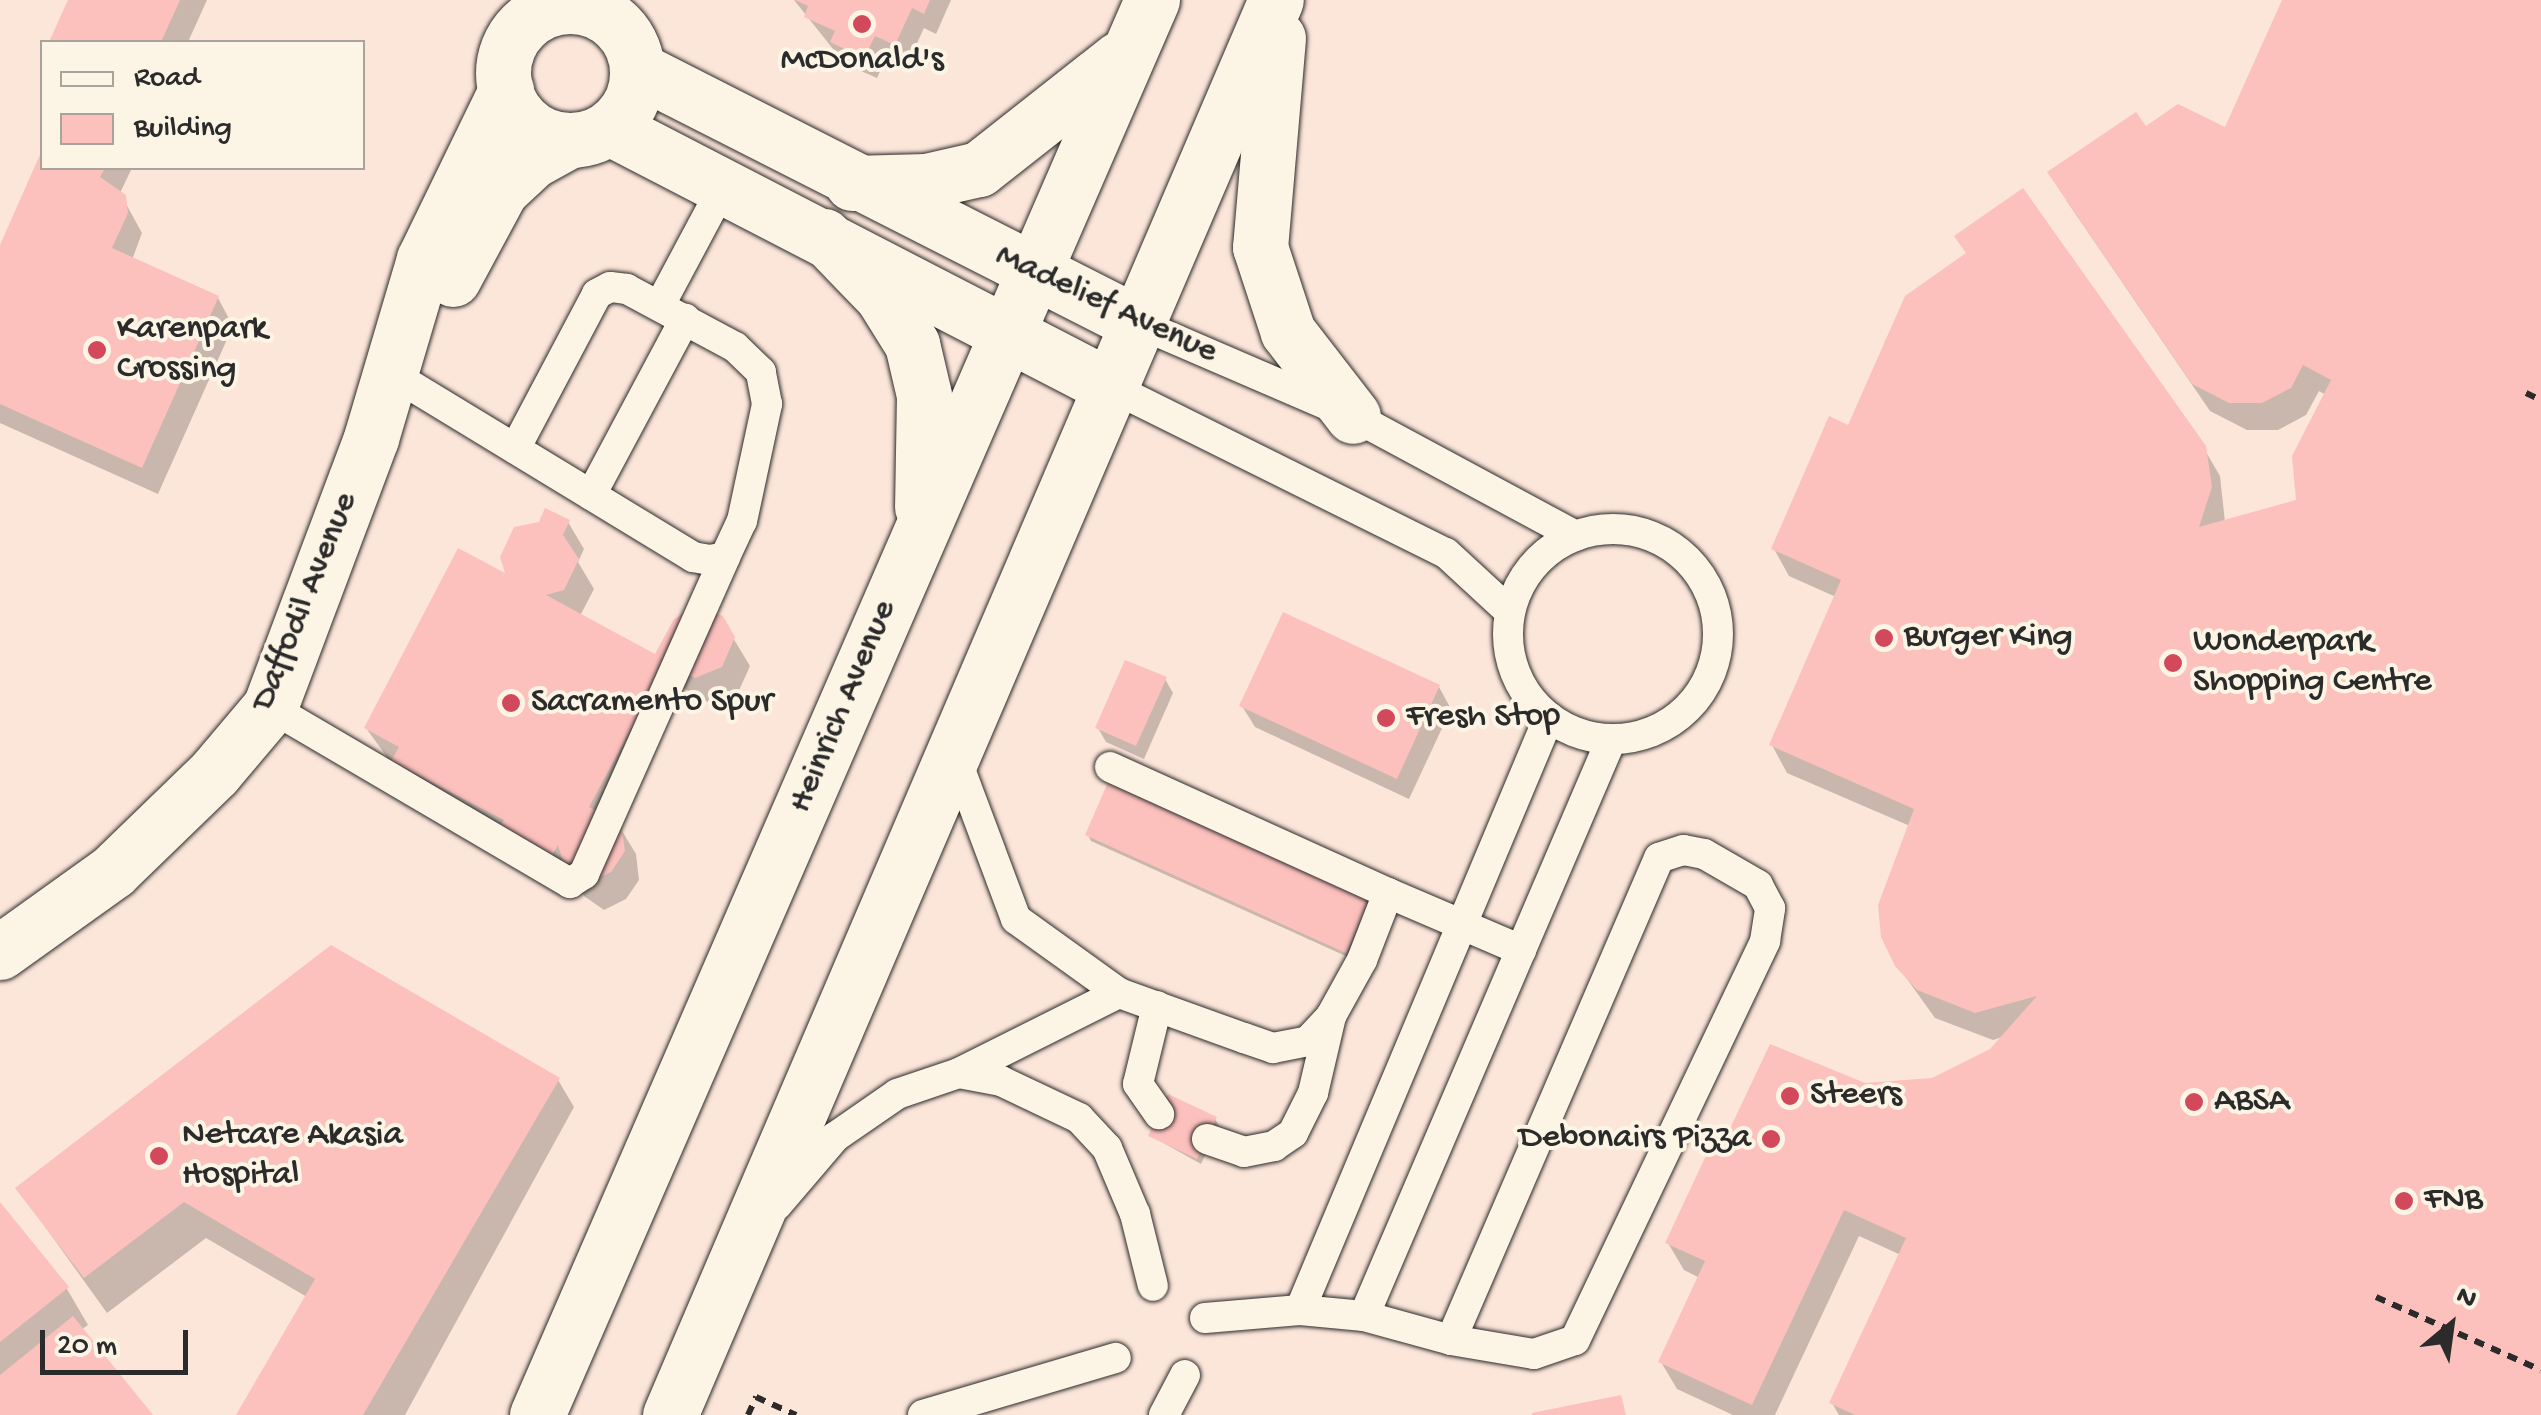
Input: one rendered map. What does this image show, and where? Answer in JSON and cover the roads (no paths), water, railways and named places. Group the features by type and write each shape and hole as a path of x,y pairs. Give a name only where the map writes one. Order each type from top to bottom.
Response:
{"street":[{"name":"Heinrich Avenue","path":"536,1415 1152,0"},
{"path":"670,1415 751,1235 1107,386 1279,0"},
{"path":"1279,0 1261,184 1260,247 1288,332 1352,416"},
{"name":"Daffodil Avenue","path":"0,952 113,872 216,772 270,708 372,438 424,259 506,90 503,69 520,29 558,7 581,6 620,28 637,70 635,92 590,134 532,161 501,190 372,438"},
{"path":"852,183 926,181 979,169 1130,50"},
{"name":"Madelief Avenue","path":"637,70 852,183 1136,322"},
{"path":"506,90 529,126 590,134"},
{"name":"Madelief Avenue","path":"590,134 724,185 1107,386"},
{"path":"824,236 882,296 912,344 924,395 921,530"}],"lane":[{"path":"592,495 724,185"},
{"path":"270,708 570,883 584,874 742,521 767,404 760,372 735,347 628,289 597,294 515,449"},
{"name":"Madelief Avenue","path":"1136,322 1352,416 1576,536"},
{"path":"402,380 693,557 724,556"},
{"name":"Madelief Avenue","path":"1107,386 1446,552 1510,612"},
{"path":"1606,526 1676,550 1701,576 1716,607 1713,672 1696,700 1658,729 1612,740 1578,734 1549,718 1514,668 1510,612 1523,579 1546,554 1576,536 1606,526"},
{"path":"1300,1310 1549,718"},
{"path":"1364,1316 1612,740"},
{"path":"954,753 1016,920 1118,993 1273,1048 1308,1041 1331,1016"},
{"path":"1110,767 1521,950"},
{"path":"1205,1318 1300,1310 1364,1316 1451,1340 1534,1354 1575,1340 1765,941 1770,908 1758,885 1704,854 1683,850 1659,858 1451,1340"},
{"path":"1207,1139 1244,1152 1274,1146 1293,1133 1313,1092 1331,1016 1379,925 1388,892"},
{"path":"751,1235 835,1137 870,1109 959,1072 1118,993"},
{"path":"1156,1006 1138,1084 1159,1114"},
{"path":"959,1072 1045,1100 1079,1118 1107,1148 1134,1214 1153,1286"},
{"path":"923,1415 1116,1358"},
{"path":"1164,1415 1186,1375"}],"place":[{"name":"McDonald's","path":"862,24"},
{"name":"Karenpark Crossing","path":"97,350"},
{"name":"Burger King","path":"1884,638"},
{"name":"Wonderpark Shopping Centre","path":"2173,663"},
{"name":"Sacramento Spur","path":"511,703"},
{"name":"Fresh Stop","path":"1386,718"},
{"name":"Steers","path":"1790,1096"},
{"name":"ABSA","path":"2194,1102"},
{"name":"Debonairs Pizza","path":"1771,1139"},
{"name":"Netcare Akasia Hospital","path":"159,1156"},
{"name":"FNB","path":"2404,1201"}]}
